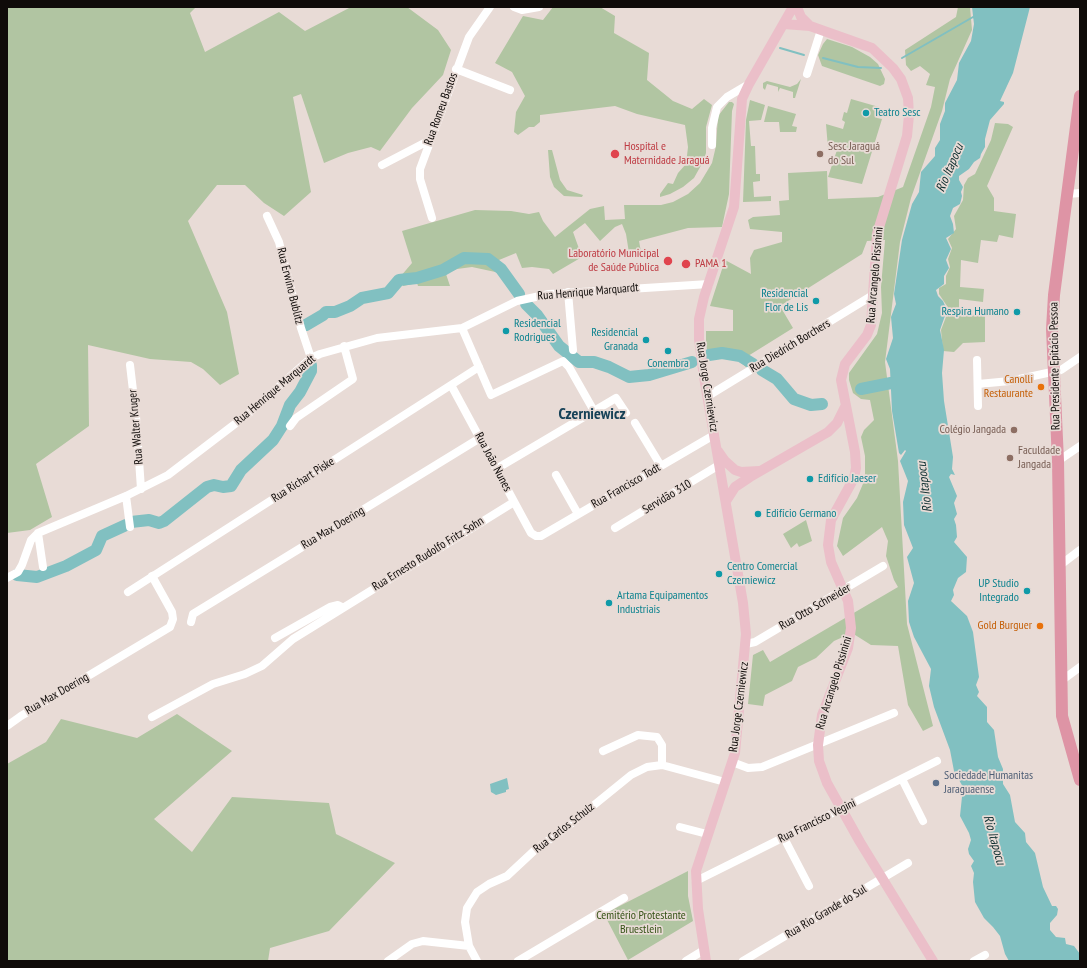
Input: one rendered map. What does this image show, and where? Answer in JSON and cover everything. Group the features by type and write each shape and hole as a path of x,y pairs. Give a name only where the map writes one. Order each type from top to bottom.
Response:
{"highway":[{"name":"Rua Presidente Epitácio Pessoa","path":"1079,772 1062,716 1058,461 1052,329 1054,295 1080,96"}],"main road":[{"name":"Rua Jorge Czerniewicz","path":"706,961 696,871 732,762 738,738 746,644 743,602 714,435 699,330 702,305 734,208 742,99 793,7"},
{"path":"797,7 801,17 810,26"},
{"name":"Rua Arcangelo Pissinini","path":"784,24 810,26 867,45 880,54 901,79 908,98 909,116 907,136 877,234 873,318 867,335 849,358 842,371 841,390 856,458 854,478 833,515 828,535 830,556 844,590 851,618 849,642 822,715 818,745 822,772 841,809 933,961"},
{"path":"726,501 735,488 761,470 828,432 837,423 845,407"},
{"path":"828,432 841,432 848,437 853,444"},
{"path":"717,449 725,461 735,470 741,472 761,470"}],"street":[{"name":"Rua Romeu Bastos","path":"432,218 420,179 420,169 469,37 490,7"},
{"path":"514,7 522,10 539,7"},
{"path":"807,74 820,30"},
{"path":"456,69 510,90"},
{"path":"712,145 714,114 720,104 732,94 749,84"},
{"path":"732,94 742,99"},
{"path":"382,165 430,140"},
{"path":"1068,194 1080,193"},
{"name":"Rua Erwino Bublitz","path":"267,216 279,242 301,328 311,358"},
{"name":"Rua Henrique Marquardt","path":"38,533 126,496 168,475 248,414 311,358 344,346 377,338 462,328 518,301 549,294 709,284"},
{"path":"568,292 573,350"},
{"name":"Rua Diedrich Borchers","path":"708,396 873,295"},
{"path":"462,328 491,395 560,362 566,363 594,411"},
{"path":"290,426 296,418 353,380 344,346"},
{"path":"978,384 1010,381 1054,372 1060,370 1080,357"},
{"path":"977,360 978,406"},
{"name":"Rua Walter Kruger","path":"130,365 136,416 141,489"},
{"name":"Rua Richart Piske","path":"128,592 479,367"},
{"name":"Rua João Nunes","path":"451,385 531,533 536,536"},
{"path":"496,469 616,398 626,413"},
{"path":"635,424 661,466"},
{"name":"Rua Francisco Todt","path":"536,536 541,536 714,435"},
{"name":"Rua Max Doering","path":"191,622 193,614 480,438"},
{"path":"1058,461 1080,446"},
{"name":"Servidão 310","path":"615,528 719,465"},
{"path":"556,475 578,514"},
{"path":"126,496 130,527"},
{"name":"Rua Ernesto Rudolfo Fritz Sohn","path":"152,717 213,684 245,674 262,666 293,639 342,607 514,502"},
{"path":"38,533 43,567"},
{"path":"7,578 18,572 31,540 38,533"},
{"path":"1059,566 1080,550"},
{"name":"Rua Otto Schneider","path":"746,644 755,642 883,566"},
{"name":"Rua Max Doering","path":"7,726 21,716 170,627 173,619 172,612 152,576"},
{"name":"Rua Ernesto Rudolfo Fritz Sohn","path":"275,638 330,607 338,605 342,607"},
{"path":"1061,681 1080,667"},
{"path":"732,762 748,768 762,767 894,713"},
{"path":"603,752 632,736 638,735 657,737 662,745 662,766"},
{"name":"Rua Francisco Vegini","path":"696,881 937,761"},
{"name":"Rua Carlos Schulz","path":"477,961 469,946 465,931 465,915 467,908 477,892 489,884 507,876 536,849 562,832 631,775 647,767 662,766 725,782"},
{"path":"902,779 924,821"},
{"path":"680,827 707,834"},
{"path":"784,838 809,886"},
{"name":"Rua Rio Grande do Sul","path":"743,961 908,863"},
{"path":"518,961 624,898"},
{"path":"388,961 412,944 423,941 469,946"},
{"path":"686,961 704,950"},
{"path":"974,961 985,955"}],"green space":[{"path":"7,7 196,7 190,13 205,52 279,12 305,31 351,7 407,7 438,30 451,50 443,75 412,108 380,151 371,147 348,153 324,163 301,94 293,97 311,192 284,216 264,203 245,185 217,185 188,221 227,312 239,374 220,385 203,369 191,362 150,359 88,345 89,426 36,464 52,517 30,530 7,533"},
{"path":"553,7 600,7 615,16 614,33 649,53 647,80 673,101 692,109 704,99 712,105 706,127 706,153 704,160 694,178 683,187 670,194 660,197 660,194 668,183 673,184 678,173 686,164 688,147 685,125 637,114 615,106 540,115 540,122 534,127 529,127 518,135 514,132 516,112 525,96 512,72 495,63 523,16 543,20"},
{"path":"958,7 970,7 972,30 950,79 942,111 911,198 900,242 885,362 898,461 907,624 933,726 923,731 908,705 898,646 871,645 852,633 834,641 816,658 798,667 792,681 765,695 763,706 748,704 753,655 763,650 770,662 898,587 894,580 886,556 888,541 882,527 843,556 837,546 843,518 857,498 865,479 865,456 861,437 864,430 874,420 870,400 861,399 853,393 849,380 849,373 877,334 882,313 881,287 885,240 867,241 862,254 780,306 793,328 748,356 752,363 746,367 739,361 727,357 709,360 706,344 706,331 733,331 733,310 710,306 725,260 751,274 750,258 754,250 782,242 782,232 750,229 748,220 753,217 780,215 779,201 789,200 788,173 827,171 828,199 878,197 903,187 931,107 935,87 926,85 930,74 920,66 911,71 906,65 905,50 956,17"},
{"path":"827,39 852,47 870,57 878,64 885,79 884,84 880,86 822,66 818,55"},
{"path":"801,79 795,98 793,98 793,92 780,88 778,92 778,87 767,84 765,90 763,88 763,83 767,81 790,87 797,84"},
{"path":"851,99 879,107 877,118 882,119 862,184 828,177 839,144 834,143 828,148 826,124 843,129 845,122 842,120 844,112 847,113"},
{"path":"750,100 765,105 761,120 749,121 751,146 755,146 756,174 760,174 760,181 753,182 754,197 771,196 771,201 743,202 746,120"},
{"path":"729,102 734,104 732,111 729,194 722,227 688,228 639,241 641,252 629,253 626,234 622,224 615,227 600,241 585,223 573,232 582,257 553,274 549,269 532,267 522,268 516,253 499,260 501,267 519,293 516,294 505,277 500,273 472,267 457,269 446,274 450,286 418,286 417,283 403,286 400,277 412,263 402,231 475,210 511,211 529,214 539,212 543,221 555,237 590,209 604,206 605,220 625,219 624,205 661,205 673,202 688,194 700,183 712,163 716,146 718,116"},
{"path":"768,106 796,114 792,126 797,127 796,132 780,132 779,122 764,122"},
{"path":"995,123 1008,124 1013,127 987,186 994,198 994,211 1016,214 1013,238 999,235 997,242 981,240 978,263 961,260 960,287 984,289 983,302 959,299 959,313 985,316 985,342 963,343 954,352 943,351 941,330 949,309 939,294 939,288 946,284 946,276 950,267 948,259 952,248 948,239 956,229 954,216 963,200 964,185 968,178 975,174 991,140"},
{"path":"548,150 552,150 560,180 567,190 583,195 582,197 564,196 554,187 550,177"},
{"path":"806,520 812,541 799,547 797,543 791,548 783,534"},
{"path":"177,714 232,751 154,819 192,852 232,797 329,803 336,834 395,863 329,931 270,948 268,961 7,961 7,764 46,742 61,719 137,738"},
{"name":"Cemitério Protestante Bruestlein","path":"688,871 688,896 693,921 628,960 604,914"}],"water":[{"name":"Rio Itapocu","path":"972,7 1030,7 1013,73 1000,101 1004,102 1004,104 990,120 985,139 985,147 980,158 959,176 959,180 963,187 961,192 962,196 960,204 953,208 950,216 954,233 946,238 951,249 946,260 949,268 944,276 944,284 936,290 947,310 940,330 944,350 942,373 944,401 953,457 952,469 955,475 951,474 949,477 957,496 954,503 957,514 954,519 957,537 954,542 967,557 966,572 958,578 953,590 954,595 951,601 967,616 973,632 979,677 976,685 979,692 977,696 987,707 987,722 994,730 998,757 1003,769 1003,784 1010,795 1015,822 1025,833 1026,842 1035,853 1043,887 1052,906 1056,906 1058,909 1057,915 1050,923 1050,930 1056,937 1065,938 1066,944 1074,946 1080,954 1080,961 1009,961 1005,954 1000,936 984,918 975,902 973,882 974,873 971,866 974,861 969,854 968,849 971,840 960,816 963,787 954,771 950,750 934,707 929,686 931,669 914,637 909,622 908,601 914,583 907,557 913,548 904,525 903,502 908,481 900,461 906,451 905,450 901,455 899,453 892,411 890,369 886,359 893,338 891,317 896,304 894,294 902,240 912,204 919,192 921,172 935,156 935,148 940,140 940,124 945,111 945,103 957,80 959,63 971,41 974,24"},
{"path":"507,778 509,789 506,790 506,792 496,795 491,792 490,784"}],"waterway":[{"path":"902,58 973,17 976,18"},
{"path":"780,48 804,55"},
{"path":"823,58 858,67 881,68"},
{"path":"306,325 326,312 335,312 350,306 362,298 388,293 399,280 417,278 443,270 464,258 488,259 501,269 519,294"},
{"path":"526,304 537,315 559,346 579,362 594,362 609,367 629,377 649,375 692,362"},
{"path":"709,355 722,353 740,356 753,364"},
{"path":"131,522 149,520 159,523 164,521 207,487 214,485 223,487 231,486 241,470 273,440 282,426 290,405 300,392 311,371 311,365"},
{"path":"762,370 777,379 794,399 811,405 822,404"},
{"path":"861,389 891,383"},
{"path":"17,575 37,577 66,566 96,550 102,536 126,525"}],"place":[{"name":"Teatro Sesc","path":"866,113"},
{"name":"Hospital e Maternidade Jaraguá","path":"615,154"},
{"name":"Sesc Jaraguá do Sul","path":"820,154"},
{"name":"Laboratório Municipal de Saúde Pública","path":"668,261"},
{"name":"PAMA 1","path":"686,264"},
{"name":"Residencial Flor de Lis","path":"816,301"},
{"name":"Respira Humano","path":"1017,312"},
{"name":"Residencial Rodrigues","path":"506,331"},
{"name":"Residencial Granada","path":"646,340"},
{"name":"Conembra","path":"668,351"},
{"name":"Canolli Restaurante","path":"1041,387"},
{"name":"Colégio Jangada","path":"1014,430"},
{"name":"Faculdade Jangada","path":"1010,458"},
{"name":"Edifício Jaeser","path":"810,479"},
{"name":"Edifício Germano","path":"758,514"},
{"name":"Centro Comercial Czerniewicz","path":"719,574"},
{"name":"UP Studio Integrado","path":"1027,591"},
{"name":"Artama Equipamentos Industriais","path":"609,603"},
{"name":"Gold Burguer","path":"1040,626"},
{"name":"Sociedade Humanitas Jaraguaense","path":"936,783"}],"district":[{"name":"Czerniewicz","path":"592,414"}]}
